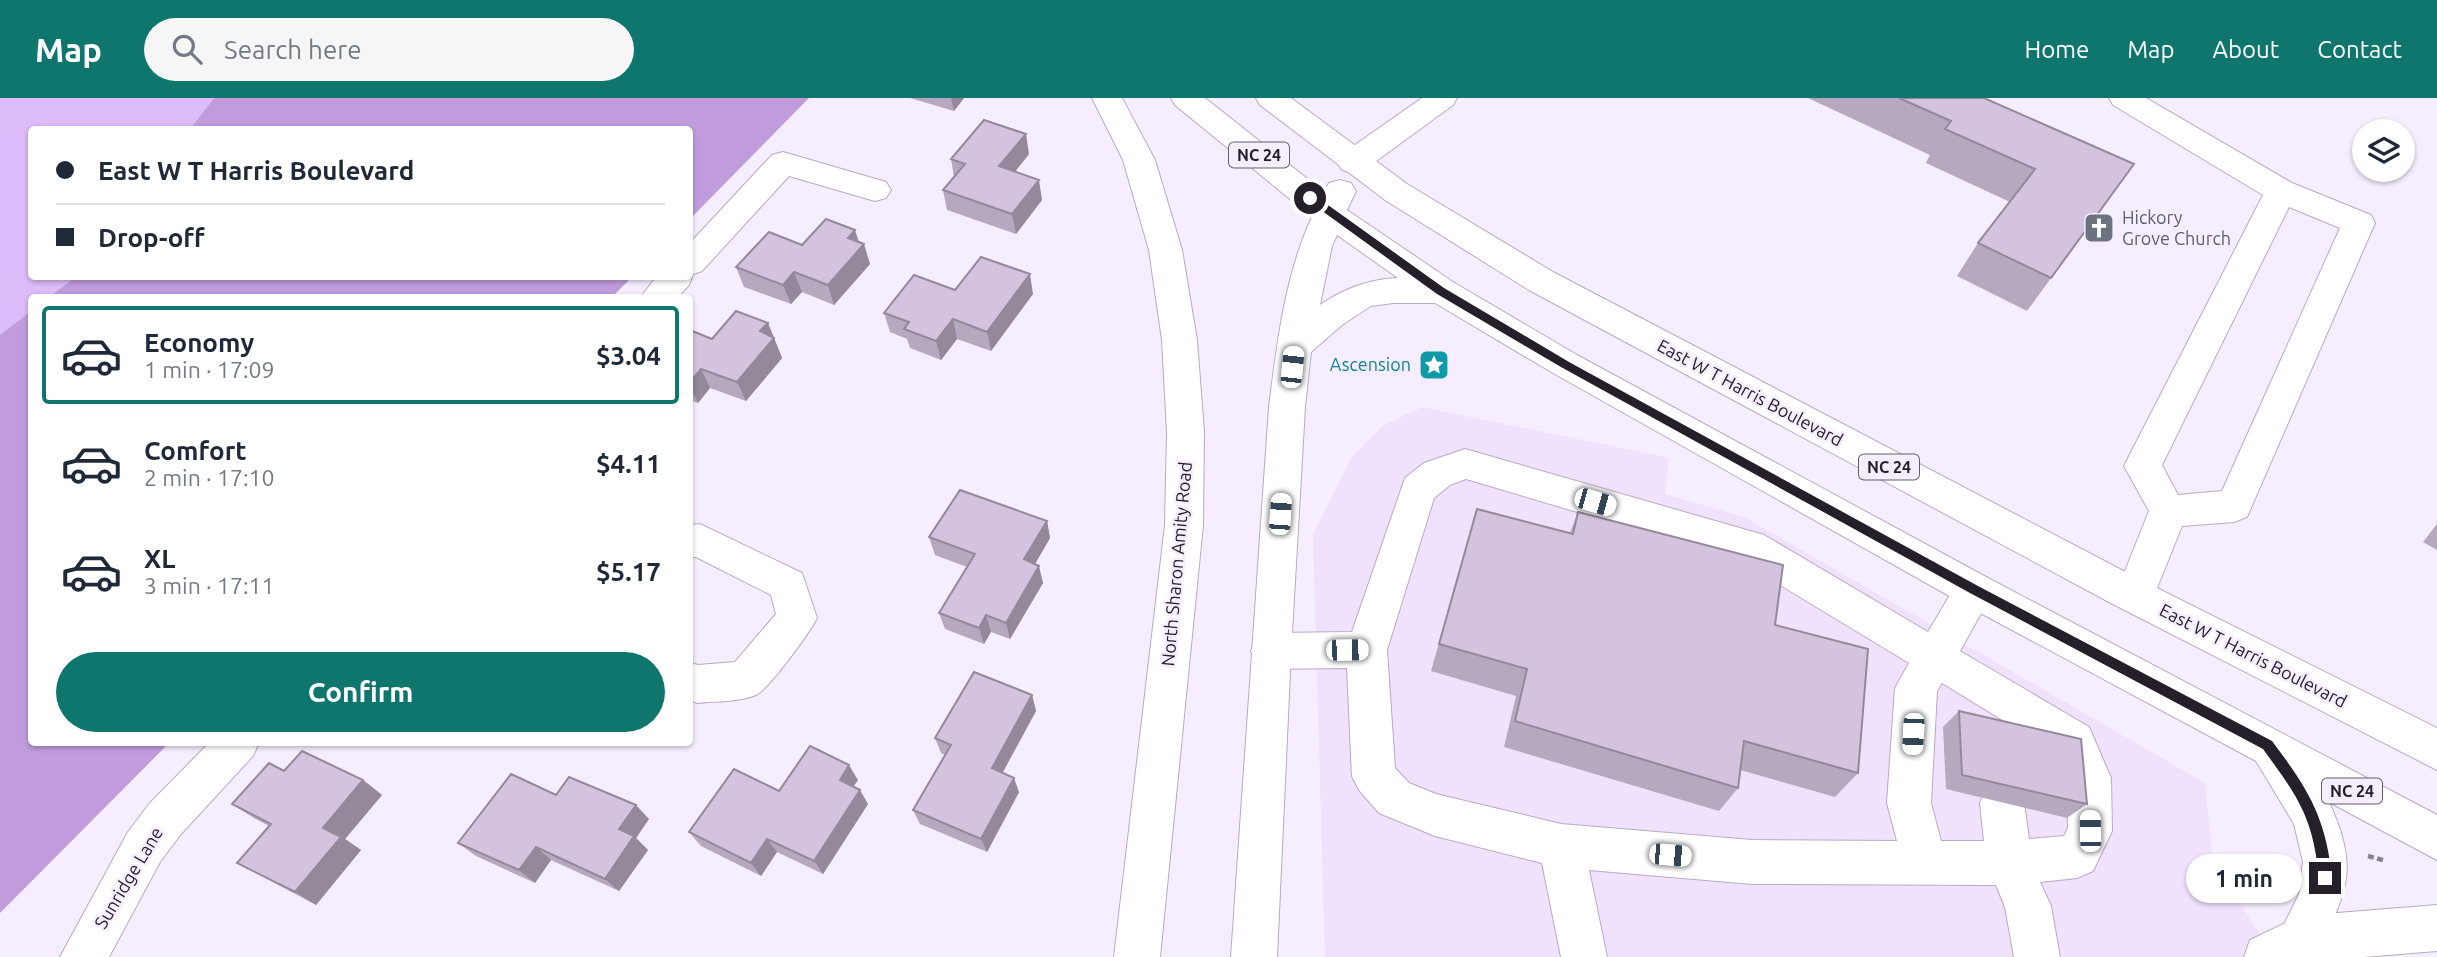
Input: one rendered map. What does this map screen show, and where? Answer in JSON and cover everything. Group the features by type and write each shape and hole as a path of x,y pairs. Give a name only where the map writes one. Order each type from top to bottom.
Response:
{"main road":[{"name":"North Sharon Amity Road","path":"1107,98 1138,157 1156,211 1177,298 1185,386 1184,524 1137,957"},
{"name":"NC 24","path":"1186,98 1330,214 1441,291 1565,364 1974,590 2267,745 2437,839"},
{"name":"East W T Harris Boulevard","path":"1271,98 1396,192 1541,281 2135,596 2437,750"},
{"path":"1254,957 1271,651 1294,347 1315,246 1353,162 1442,98"},
{"path":"2124,98 2281,191 2359,223 2234,506 2168,512"},
{"path":"693,260 783,163 875,190"},
{"path":"2135,596 2168,512 2143,466 2281,191"},
{"path":"661,294 673,280"},
{"path":"1294,347 1341,307 1372,291 1397,288 1441,291"},
{"path":"1465,464 1751,547 1935,657 2001,719 2074,741 2089,778 2090,831 2077,856 2009,863 1752,862 1561,846 1435,815 1394,798 1374,776 1367,650 1418,488 1437,474 1465,464"},
{"path":"693,541 700,540 788,584 797,618 746,680 693,682"},
{"path":"1925,863 1909,803 1916,688 1974,590"},
{"path":"1271,651 1367,650"},
{"path":"2267,745 2314,816 2322,844 2325,878 2319,901 2284,948"},
{"name":"Sunridge Lane","path":"83,957 144,847 165,819 234,746"},
{"path":"2002,803 2009,863 2028,906 2037,957"},
{"path":"1561,846 1584,957"},
{"path":"2284,948 2437,928"}],"shaded area":[{"path":"0,98 214,98 192,126 28,126 28,280 73,280 53,294 28,294 28,313 0,335"},
{"path":"214,98 809,98 693,216 693,126 192,126"},
{"path":"72,280 629,280 615,294 53,294"},
{"path":"28,313 28,746 166,746 0,913 0,335"},
{"path":"1422,407 1669,458 1665,494 1746,518 2205,783 2213,864 2275,957 1325,957 1313,535 1352,457 1383,426"}],"building":[{"path":"1899,98 1984,98 2134,164 2051,278 1978,243 2035,169 1945,129 1951,121"},
{"path":"984,120 1026,134 999,166 1039,180 1012,214 943,190 965,164 951,159"},
{"path":"826,219 855,230 848,238 864,244 828,285 794,272 783,285 736,267 769,232 802,245"},
{"path":"981,257 1030,274 987,332 953,319 936,341 904,329 909,322 884,313 914,275 955,290"},
{"path":"736,311 768,323 760,331 774,338 737,382 701,369 693,378 693,331 712,339"},
{"path":"960,490 1047,521 1024,559 1039,566 1006,623 986,615 979,628 939,613 975,554 929,537"},
{"path":"1477,509 1573,534 1578,512 1783,565 1775,625 1868,649 1858,773 1744,741 1738,788 1515,721 1527,669 1439,644"},
{"path":"974,672 1032,695 992,768 1014,778 981,839 913,810 951,745 935,738"},
{"path":"1959,711 2081,739 2087,804 1962,775"},
{"path":"810,746 849,765 840,780 860,790 814,861 767,839 751,863 689,832 734,769 779,791"},
{"path":"302,751 363,780 323,828 341,837 295,892 237,863 271,824 232,804 269,763 284,771"},
{"path":"511,774 556,795 569,777 636,805 619,829 634,836 605,879 536,847 519,870 458,843"}],"place":[{"name":"Hickory Grove Church","path":"2099,228"},
{"name":"Ascension","path":"1434,365"}],"route":[{"path":"1310,198 1441,291 1565,364 1974,590 2267,745 2295,782 2314,816 2322,844 2325,878"}]}
